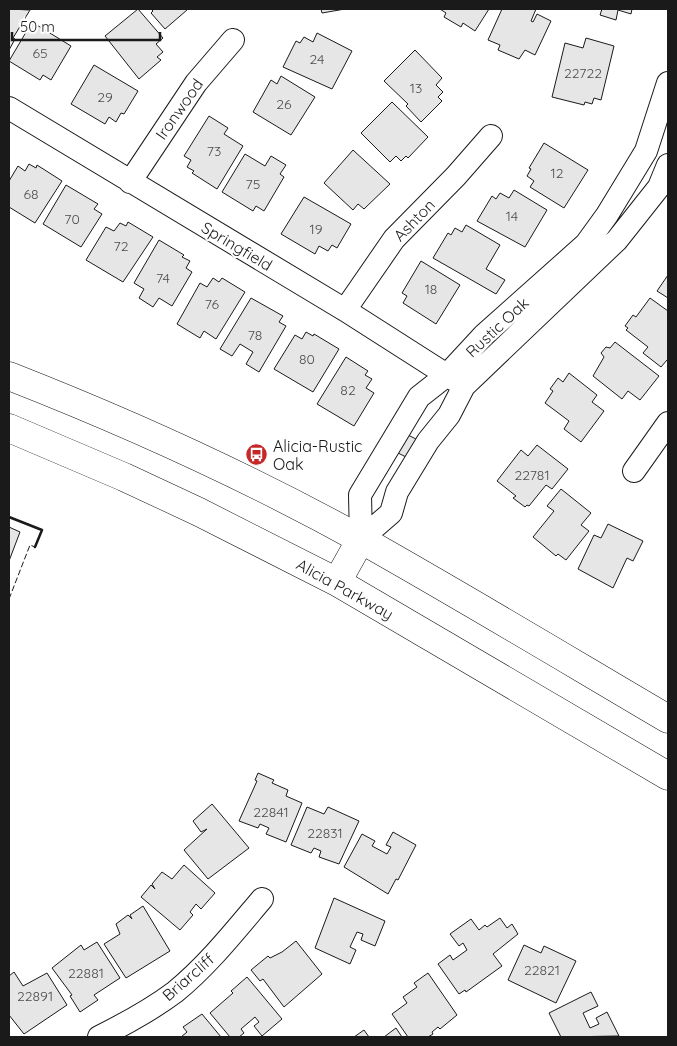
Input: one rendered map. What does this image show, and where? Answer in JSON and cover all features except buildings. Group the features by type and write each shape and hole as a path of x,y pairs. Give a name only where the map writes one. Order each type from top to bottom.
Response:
{"main road":[{"path":"9,376 94,410 221,468 360,539 668,719"},
{"name":"Alicia Parkway","path":"9,428 183,504 337,582 668,776"},
{"path":"337,582 360,539"}],"street":[{"name":"Ironwood","path":"130,182 196,83 233,40"},
{"name":"Rustic Oak","path":"360,539 391,513 397,492 428,441 442,423 456,381 484,335 586,244 607,215 646,152 668,83"},
{"name":"Springfield","path":"9,108 345,310 456,381"},
{"name":"Ashton","path":"345,310 394,239 456,176 491,136"},
{"name":"Rustic Oak","path":"360,539 360,495 419,396 456,381 617,240 659,187 668,165"},
{"path":"408,415 442,423"},
{"path":"634,471 668,423"},
{"name":"Briarcliff","path":"99,1037 140,1016 174,992 210,960 262,900"}],"fence":[{"path":"9,599 30,545 35,547"}],"wall":[{"path":"9,517 42,530 35,547"}],"place":[{"name":"Alicia-Rustic Oak","path":"257,455"}]}
